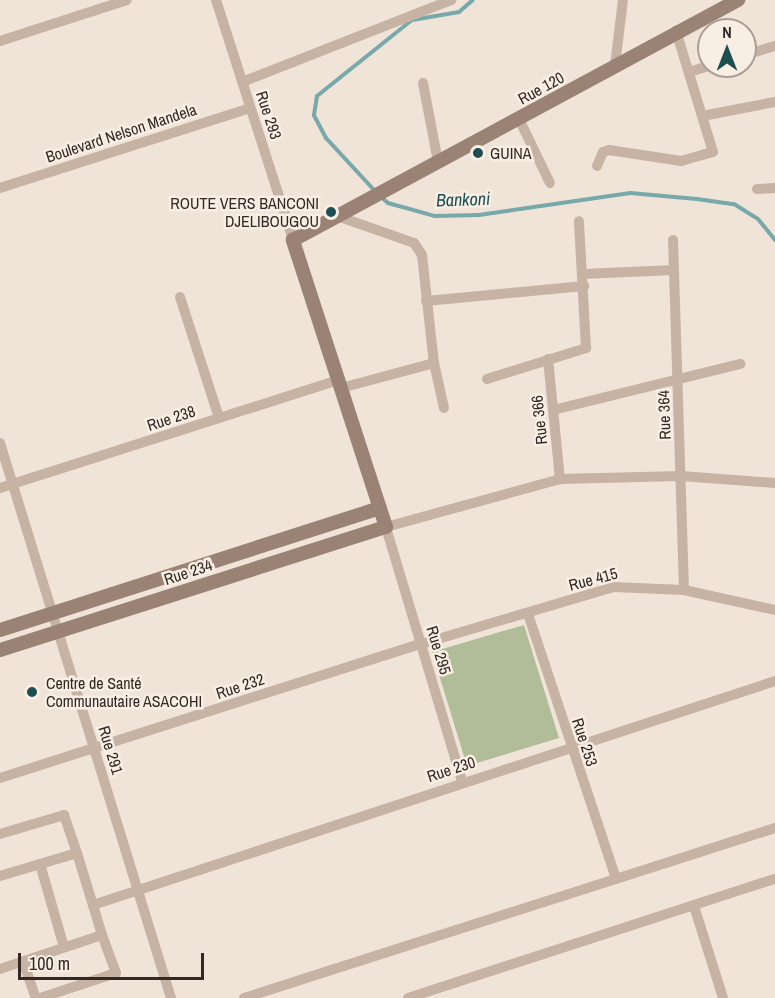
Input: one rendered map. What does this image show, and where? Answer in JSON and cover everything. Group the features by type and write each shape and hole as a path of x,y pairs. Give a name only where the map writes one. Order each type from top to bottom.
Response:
{"main road":[{"name":"Rue 120","path":"293,240 731,2"},
{"path":"293,240 386,527"},
{"name":"Rue 234","path":"0,630 380,508"},
{"name":"Rue 234","path":"0,650 386,527"}],"street":[{"path":"0,41 128,0"},
{"name":"Rue 293","path":"216,0 293,240"},
{"path":"242,81 451,0"},
{"path":"615,65 623,0"},
{"path":"597,166 603,152 609,150 681,161 713,152 676,31"},
{"path":"757,51 775,46"},
{"path":"689,72 697,70"},
{"path":"423,83 438,162"},
{"path":"702,116 775,102"},
{"name":"Boulevard Nelson Mandela","path":"0,188 250,108"},
{"path":"519,119 550,183"},
{"path":"757,189 775,188"},
{"path":"337,216 414,243 422,255 434,363 444,408"},
{"path":"487,379 586,348 579,221"},
{"name":"Rue 364","path":"673,240 684,590"},
{"path":"426,301 674,270"},
{"path":"180,297 219,418"},
{"name":"Rue 366","path":"548,359 560,479"},
{"name":"Rue 238","path":"0,488 219,418 340,384 434,363"},
{"path":"553,410 740,364"},
{"name":"Rue 291","path":"0,443 171,998"},
{"path":"386,527 560,479 681,476 775,483"},
{"name":"Rue 295","path":"386,527 462,781"},
{"name":"Rue 415","path":"421,644 613,587 684,590 775,610"},
{"name":"Rue 253","path":"528,614 570,747 616,879"},
{"name":"Rue 232","path":"0,778 421,644"},
{"name":"Rue 230","path":"93,905 462,781 775,681"},
{"path":"0,834 64,815 116,973 38,998 23,961"},
{"path":"244,998 775,828"},
{"path":"1,874 77,853"},
{"path":"40,864 64,947"},
{"path":"408,998 775,879"},
{"path":"694,906 723,998"},
{"path":"0,969 102,935"}],"green space":[{"path":"524,625 559,738 467,766 432,652"}],"waterway":[{"name":"Bankoni","path":"375,191 326,138 314,115 317,96 412,20 459,12 473,0"},
{"name":"Bankoni","path":"380,196 388,203 435,216 479,215 630,193 697,199 734,204 758,219 775,240"}],"place":[{"name":"GUINA","path":"478,153"},
{"name":"ROUTE VERS BANCONI DJELIBOUGOU","path":"331,212"},
{"name":"Centre de Santé Communautaire ASACOHI","path":"32,692"}]}
